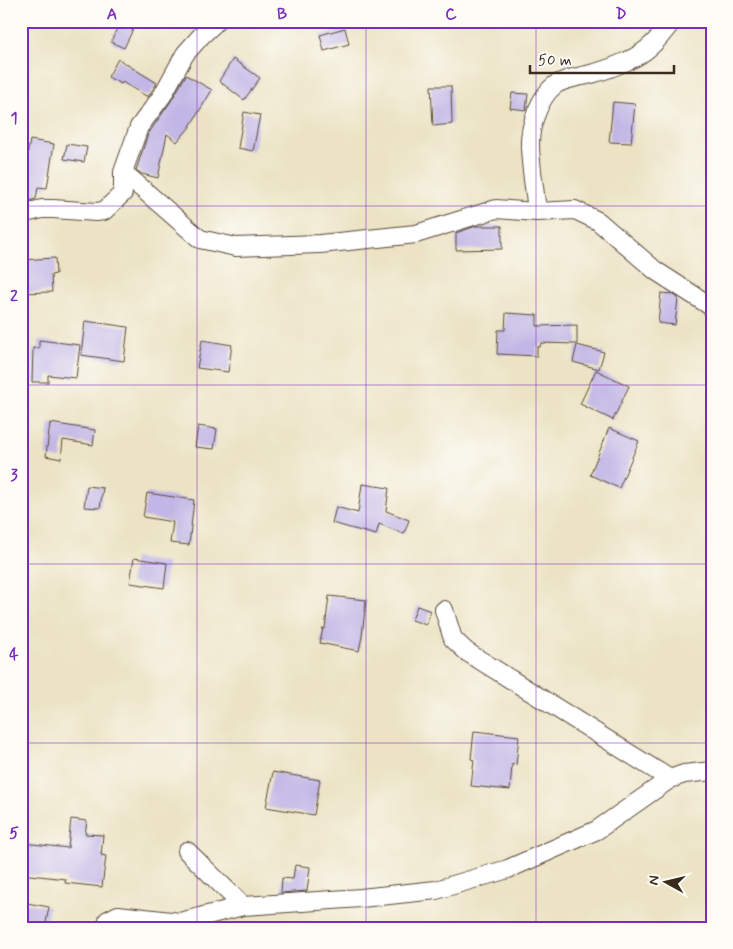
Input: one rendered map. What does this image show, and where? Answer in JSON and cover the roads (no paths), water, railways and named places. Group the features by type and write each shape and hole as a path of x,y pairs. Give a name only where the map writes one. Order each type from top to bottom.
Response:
{"street":[{"path":"21,214 47,209 104,211 123,193 123,172 139,127 162,96 185,54 217,21"},
{"path":"537,212 530,143 532,122 542,100 555,85 629,61 645,51 661,37 672,21"},
{"path":"123,172 200,239 236,247 320,244 416,234 496,209 537,212 575,210 598,220 656,270 712,307"},
{"path":"444,610 454,638 467,652 670,780"},
{"path":"107,928 108,920 118,915 180,922 243,906 361,898 436,890 508,869 597,830 670,780 684,774 712,771"},
{"path":"187,851 243,906"}]}
